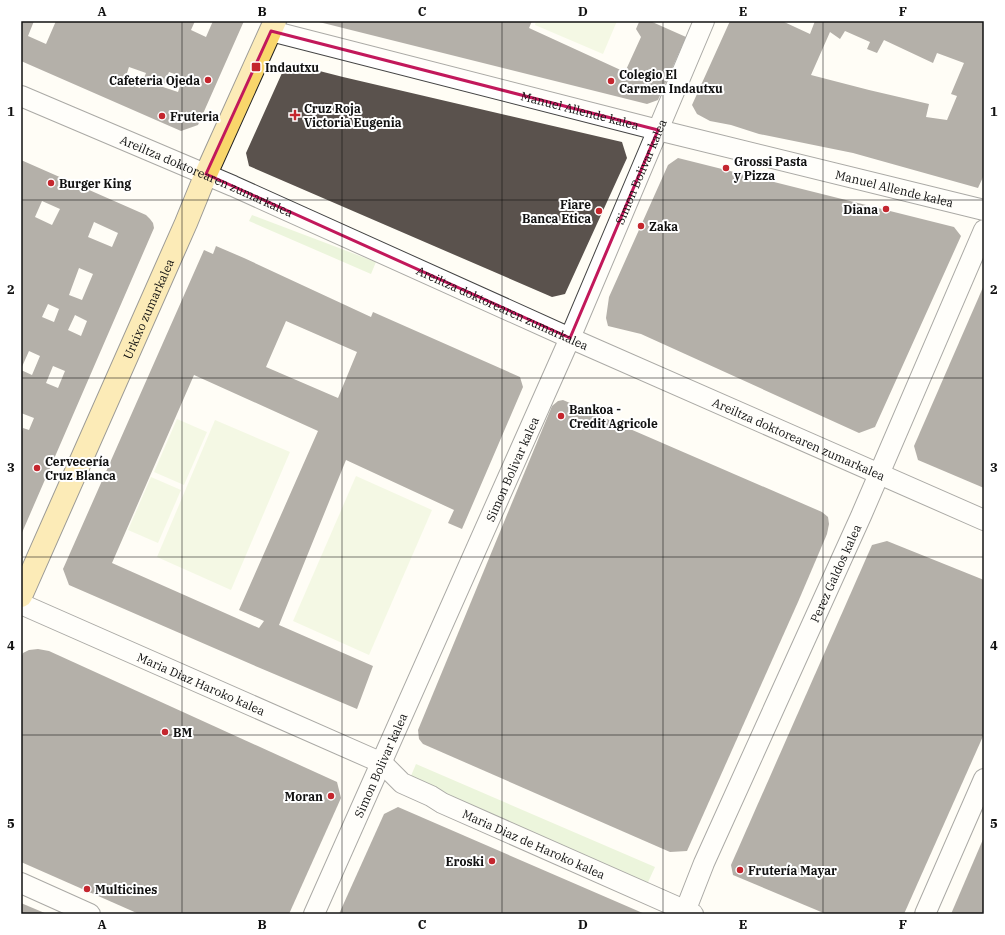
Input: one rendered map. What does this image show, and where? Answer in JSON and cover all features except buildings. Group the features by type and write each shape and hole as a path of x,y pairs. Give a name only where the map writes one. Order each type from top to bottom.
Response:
{"main road":[{"name":"Urkixo zumarkalea","path":"21,596 183,230 206,174 273,26"}],"street":[{"name":"Simon Bolivar kalea","path":"314,914 550,380 570,338 704,21"},
{"name":"Manuel Allende kalea","path":"273,26 658,130 984,210"},
{"name":"Areiltza doktorearen zumarkalea","path":"21,96 241,189 570,338 984,520"},
{"name":"Perez Galdos kalea","path":"688,913 704,864 857,523 984,230"},
{"name":"Maria Diaz Haroko kalea","path":"21,604 382,763"},
{"name":"Maria Diaz de Haroko kalea","path":"382,763 402,783 431,796 442,803 688,913"},
{"path":"925,914 984,779"},
{"path":"21,883 90,914"}],"highlighted area":[{"path":"271,31 658,130 570,338 206,174"}],"green space":[{"path":"536,21 617,21 603,54 535,25"},
{"path":"252,215 376,262 371,274 249,221"},
{"path":"177,419 207,432 184,485 154,472"},
{"path":"215,420 290,452 231,590 157,557"},
{"path":"356,476 432,510 369,655 293,621"},
{"path":"151,477 181,490 158,543 128,530"},
{"path":"416,764 655,867 644,891 405,790"}],"place":[{"name":"Indautxu","path":"256,67"},
{"name":"Cafeteria Ojeda","path":"208,80"},
{"name":"Colegio El Carmen Indautxu","path":"611,81"},
{"name":"Cruz Roja Victoria Eugenia","path":"295,115"},
{"name":"Fruteria","path":"162,116"},
{"name":"Grossi Pasta y Pizza","path":"726,168"},
{"name":"Burger King","path":"51,183"},
{"name":"Diana","path":"886,209"},
{"name":"Fiare Banca Etica","path":"599,211"},
{"name":"Zaka","path":"641,226"},
{"name":"Bankoa - Credit Agricole","path":"561,416"},
{"name":"Cervecería Cruz Blanca","path":"37,468"},
{"name":"BM","path":"165,732"},
{"name":"Moran","path":"331,796"},
{"name":"Eroski","path":"492,861"},
{"name":"Frutería Mayar","path":"740,870"},
{"name":"Multicines","path":"87,889"}]}
